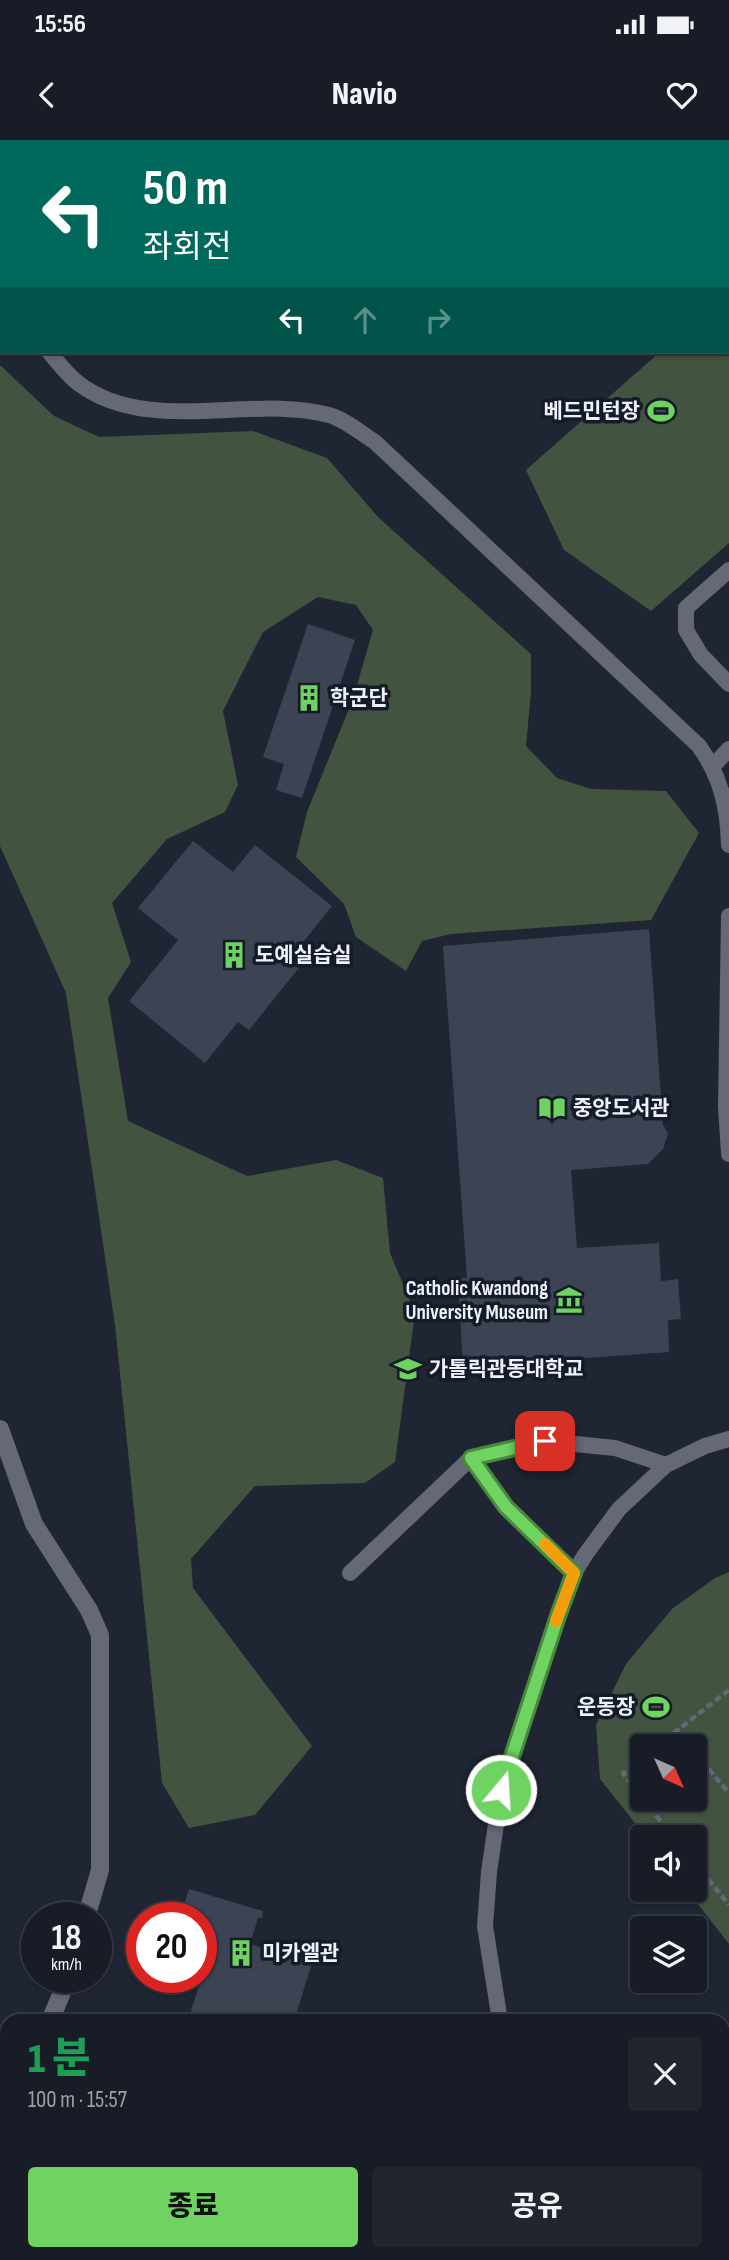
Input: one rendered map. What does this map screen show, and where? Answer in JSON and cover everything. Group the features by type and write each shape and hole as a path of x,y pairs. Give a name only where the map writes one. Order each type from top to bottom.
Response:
{"street":[{"path":"0,1429 34,1524 89,1610 100,1635 100,1870 91,1902"},
{"path":"53,2014 62,1993"}],"lane":[{"path":"51,354 78,383 106,398 143,410 291,409 331,415 375,442 699,746 713,766 724,796 729,845"},
{"path":"729,570 685,608 686,630 701,655 729,684"},
{"path":"713,766 729,749"},
{"path":"729,916 726,1107 729,1154"},
{"path":"499,2014 485,1926 489,1871 501,1790 574,1573 619,1509 666,1465 705,1446 729,1439"},
{"path":"350,1573 471,1458 545,1441 615,1448 666,1465"},
{"path":"471,1458 506,1507 574,1573"}],"path":[{"path":"672,1734 729,1690"},
{"path":"630,1767 623,1773 630,1782"},
{"path":"707,1767 729,1793"},
{"path":"653,1811 664,1825"},
{"path":"707,1878 729,1905"}],"green space":[{"name":"베드민턴장","path":"658,354 729,354 729,543 651,611 564,550 526,470"},
{"path":"0,365 54,416 99,437 253,431 327,458 378,517 531,654 526,746 557,778 591,789 666,791 699,833 651,920 451,934 422,941 406,971 356,937 344,904 296,857 307,812 353,699 373,630 356,605 318,597 263,632 223,711 238,785 225,812 167,839 112,903 131,962 108,998 128,1121 247,1176 336,1160 383,1178 390,1253 415,1313 395,1462 365,1483 255,1486 191,1559 193,1588 312,1746 255,1815 189,1828 162,1783 115,1325 66,993 0,846"},
{"name":"운동장","path":"729,1572 729,1944 696,1902 707,1902 707,1825 636,1825 600,1779 596,1725 626,1664 672,1609 715,1578"}],"building":[{"name":"학군단","path":"308,624 355,640 302,798 276,790 284,764 263,757"},
{"name":"도예실습실","path":"193,841 233,872 255,845 332,906 296,951 306,959 249,1030 238,1022 205,1063 129,1001 178,940 138,908"},
{"name":"중앙도서관","path":"649,929 663,1125 668,1133 663,1149 648,1164 571,1170 577,1248 659,1243 661,1281 678,1279 681,1319 668,1320 669,1352 463,1367 458,1278 467,1278 443,946"},
{"name":"미카엘관","path":"189,1889 263,1911 250,1944 312,1963 296,2014 190,2014 197,1993 217,1993 217,1902 185,1902"}],"slow traffic":[{"path":"545,1544 574,1573 556,1621"}],"place":[{"name":"베드민턴장","path":"661,411"},
{"name":"학군단","path":"309,698"},
{"name":"도예실습실","path":"234,955"},
{"name":"중앙도서관","path":"552,1108"},
{"name":"Catholic Kwandong University Museum","path":"569,1300"},
{"name":"가톨릭관동대학교","path":"408,1369"},
{"name":"운동장","path":"656,1707"},
{"name":"미카엘관","path":"241,1953"}],"route":[{"path":"501,1790 574,1573 506,1507 471,1458 545,1441"}]}
